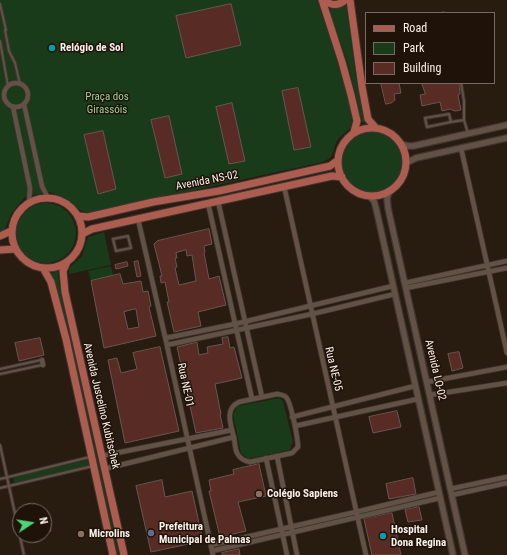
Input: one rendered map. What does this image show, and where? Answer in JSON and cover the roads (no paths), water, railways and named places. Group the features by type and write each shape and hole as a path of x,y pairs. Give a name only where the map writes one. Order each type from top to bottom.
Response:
{"main road":[{"path":"322,0 334,5 345,0"},
{"path":"322,0 341,58 351,95 357,121 354,132"},
{"path":"350,0 368,119 375,128"},
{"path":"364,128 375,128 390,132 401,144 405,153 406,163 402,179 397,185 380,195 369,196 353,190 347,185 342,177 338,160 347,138 354,132 364,128"},
{"name":"Avenida NS-02","path":"78,216 88,217 153,202 219,191 330,166 338,160"},
{"name":"Avenida NS-02","path":"82,234 92,229 284,186 332,176 342,177"},
{"path":"38,198 48,198 62,202 74,211 81,223 82,234 77,250 67,262 55,267 44,268 30,264 22,258 15,249 11,231 13,221 17,214 29,202 38,198"},
{"path":"0,236 11,231"},
{"path":"0,250 15,249"},
{"name":"Avenida Juscelino Kubitschek","path":"67,262 63,271 65,292 124,555"},
{"path":"44,268 51,282 66,339 113,555"}],"street":[{"path":"20,84 28,92 27,100 19,107 13,107 8,104 4,98 4,92 8,86 20,84"},
{"path":"24,104 42,186 48,198"},
{"path":"13,107 30,188 29,202"},
{"path":"401,144 411,146 507,125"},
{"path":"406,163 416,158 507,138"},
{"path":"461,148 507,353"},
{"name":"Rua NE-05","path":"284,186 366,555"},
{"name":"Avenida LO-02","path":"390,190 387,197 387,205 465,555"},
{"name":"Avenida LO-02","path":"369,196 374,201 376,208 453,555"},
{"path":"218,201 262,397"},
{"path":"208,203 252,399"},
{"name":"Rua NE-01","path":"138,219 166,338 213,553"},
{"path":"405,285 507,260"},
{"path":"405,285 507,268"},
{"path":"166,338 245,322 393,286"},
{"path":"167,345 246,329 395,294"},
{"path":"42,360 43,365"},
{"path":"427,382 507,367"},
{"path":"430,395 507,383"},
{"path":"292,417 415,386"},
{"path":"278,394 288,398 298,447 292,453 250,462 244,460 237,453 229,416 231,408 235,404 262,397 278,394"},
{"path":"294,426 418,399"},
{"path":"101,456 232,430"},
{"path":"104,469 234,437"},
{"path":"277,456 298,555"},
{"path":"266,458 287,555"},
{"path":"451,492 507,476"},
{"path":"451,492 507,483"},
{"path":"211,545 291,526 439,495"},
{"path":"213,553 358,518 439,495"}],"lane":[{"path":"0,4 9,51 15,63 20,84"},
{"path":"0,41 8,86"},
{"path":"461,84 464,101 464,120 469,134"},
{"path":"451,122 449,114 425,118 427,127 464,120"},
{"path":"128,236 131,248 116,251 113,239 128,236"},
{"path":"0,369 42,360"},
{"path":"0,374 43,365"},
{"path":"0,445 24,555"},
{"path":"0,479 91,457"},
{"path":"0,488 94,466"}],"place":[{"name":"Relógio de Sol","path":"52,48"},
{"name":"Colégio Sapiens","path":"259,494"},
{"name":"Prefeitura Municipal de Palmas","path":"151,533"},
{"name":"Microlins","path":"81,534"},
{"name":"Hospital Dona Regina","path":"383,536"}],"park label":[{"name":"Praça dos Girassóis","path":"107,103"}]}
